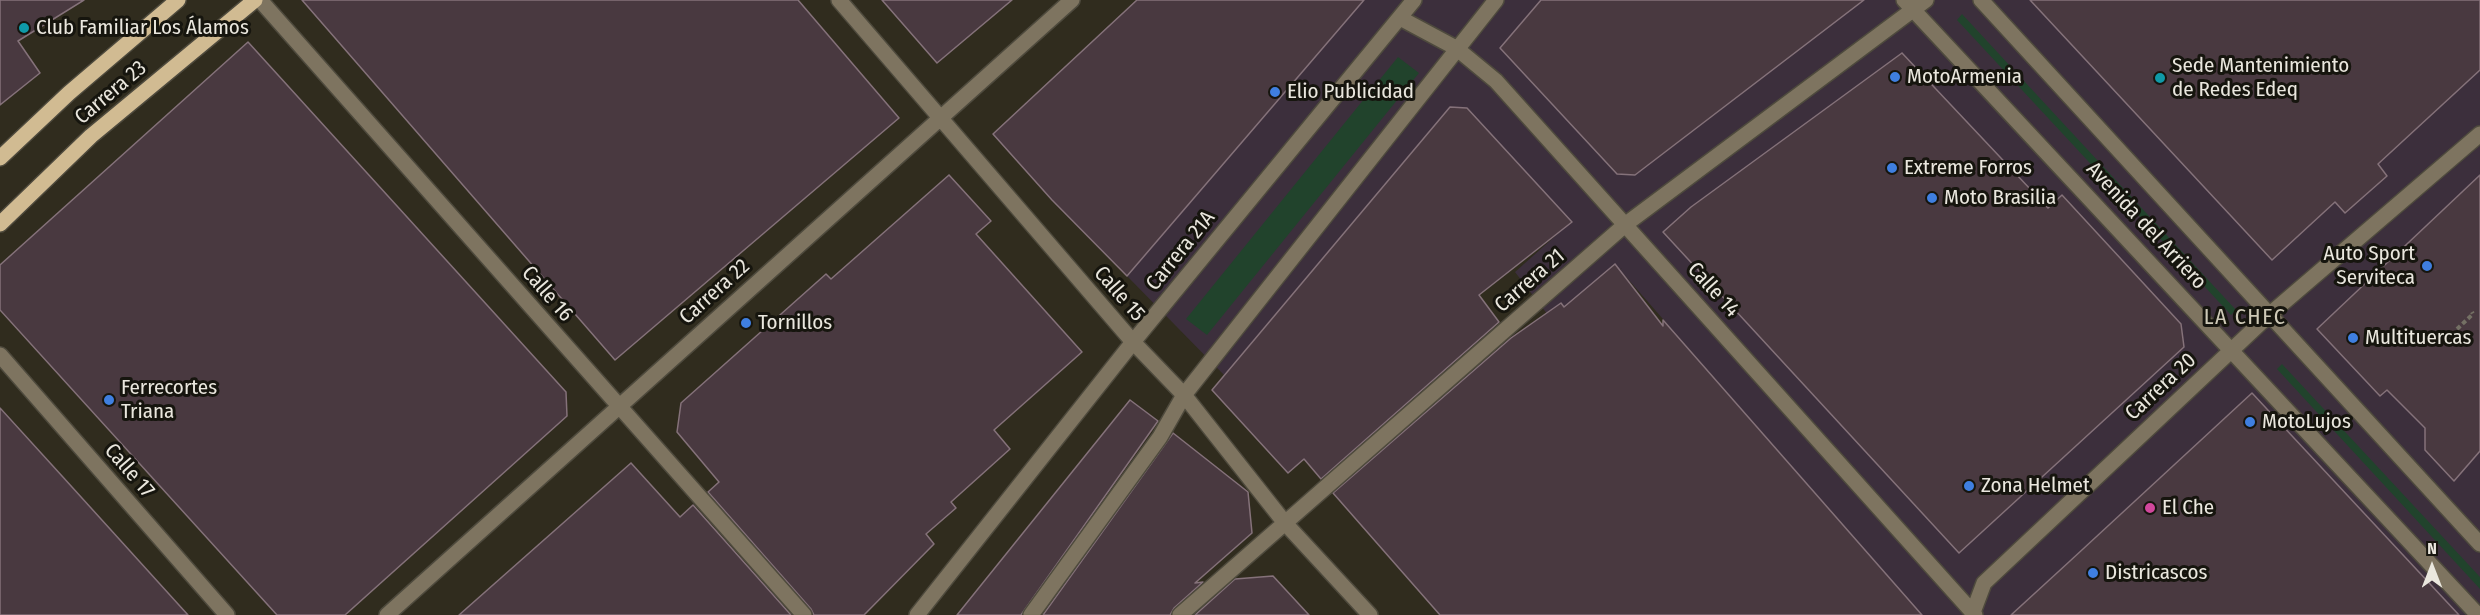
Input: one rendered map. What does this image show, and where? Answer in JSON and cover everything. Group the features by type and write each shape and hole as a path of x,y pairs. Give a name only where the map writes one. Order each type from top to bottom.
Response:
{"main road":[{"name":"Carrera 23","path":"0,158 69,93 178,0"},
{"name":"Carrera 23","path":"0,224 91,136 255,0"}],"street":[{"name":"Calle 16","path":"260,0 804,615"},
{"name":"Calle 15","path":"838,0 1133,342 1184,395 1285,523 1370,615"},
{"name":"Carrera 22","path":"387,615 1072,0"},
{"name":"Carrera 21A","path":"917,615 1133,342 1414,0"},
{"path":"1030,615 1160,437 1184,395 1496,0"},
{"name":"Carrera 21","path":"1180,615 1626,225 1908,4 1926,0"},
{"name":"Avenida del Arriero","path":"1981,0 2479,542"},
{"name":"Avenida del Arriero","path":"1908,4 2478,615"},
{"name":"Calle 14","path":"1400,18 1456,48 1496,81 1973,615"},
{"name":"Carrera 20","path":"1973,615 1984,583 2269,315 2480,134"},
{"name":"Calle 17","path":"0,355 227,615"}],"path":[{"path":"2457,329 2473,314 2472,312"}],"shaded area":[{"path":"1364,0 1541,0 1500,48 1617,174 1635,175 1739,96 1852,0 2033,0 2272,260 2335,202 2345,213 2387,176 2378,164 2480,70 2480,175 2317,329 2380,395 2387,390 2480,374 2480,615 2459,615 2252,393 2011,615 1922,615 1620,270 1622,268 1619,270 1615,264 1551,319 1515,272 1571,222 1467,108 1450,107 1224,375 1127,276","holes":["1902,53 2048,208 2063,195 2181,324 2184,347 1959,553 1663,232 1691,207"]}],"green space":[{"path":"1962,14 2236,310 2231,315 1957,20"},
{"path":"1398,57 1419,73 1207,335 1186,319"},
{"path":"2282,364 2480,577 2480,589 2277,369"}],"building":[{"path":"0,0 84,0 18,41 40,73 0,105"},
{"path":"302,0 798,0 899,118 615,360"},
{"path":"882,0 1012,0 937,63"},
{"path":"1137,0 1364,0 1127,276 1052,200 993,134"},
{"path":"1541,0 1864,0 1635,175 1617,174 1500,48"},
{"path":"2030,0 2480,0 2480,70 2378,164 2387,176 2345,213 2335,202 2272,260"},
{"path":"248,42 566,392 567,416 345,615 277,615 0,310 0,265"},
{"path":"1902,53 2048,208 2062,195 2181,324 2184,347 1959,553 1663,232 1691,207"},
{"path":"1450,107 1467,108 1572,222 1479,295 1499,322 1321,479 1304,459 1288,473 1212,390"},
{"path":"949,175 991,221 976,234 1082,352 994,430 1010,449 951,502 956,508 926,534 934,544 864,615 814,615 708,492 719,482 677,432 681,403 826,274 831,279"},
{"path":"2480,175 2480,451 2454,481 2425,450 2425,428 2387,390 2380,396 2317,329"},
{"path":"1615,264 1663,326 1663,320 1922,615 1440,615 1333,493 1511,338 1561,303 1564,307"},
{"path":"2252,393 2459,615 2011,615 2070,561"},
{"path":"1130,400 1158,421 1021,615 957,615"},
{"path":"0,408 62,476 188,615 0,615"},
{"path":"1173,433 1248,492 1252,533 1195,583 1203,582 1174,608 1170,615 1043,615"},
{"path":"631,463 680,517 693,505 791,615 459,615"},
{"path":"1273,576 1309,615 1195,615 1235,579"}],"place":[{"name":"Club Familiar Los Álamos","path":"24,28"},
{"name":"MotoArmenia","path":"1895,77"},
{"name":"Sede Mantenimiento de Redes Edeq","path":"2160,78"},
{"name":"Elio Publicidad","path":"1275,92"},
{"name":"Extreme Forros","path":"1892,168"},
{"name":"Moto Brasilia","path":"1932,198"},
{"name":"Auto Sport Serviteca","path":"2427,266"},
{"name":"Tornillos","path":"746,323"},
{"name":"Multituercas","path":"2353,338"},
{"name":"Ferrecortes Triana","path":"109,400"},
{"name":"MotoLujos","path":"2250,422"},
{"name":"Zona Helmet","path":"1969,486"},
{"name":"El Che","path":"2150,508"},
{"name":"Districascos","path":"2093,573"}],"district":[{"name":"LA CHEC","path":"2245,318"}]}
